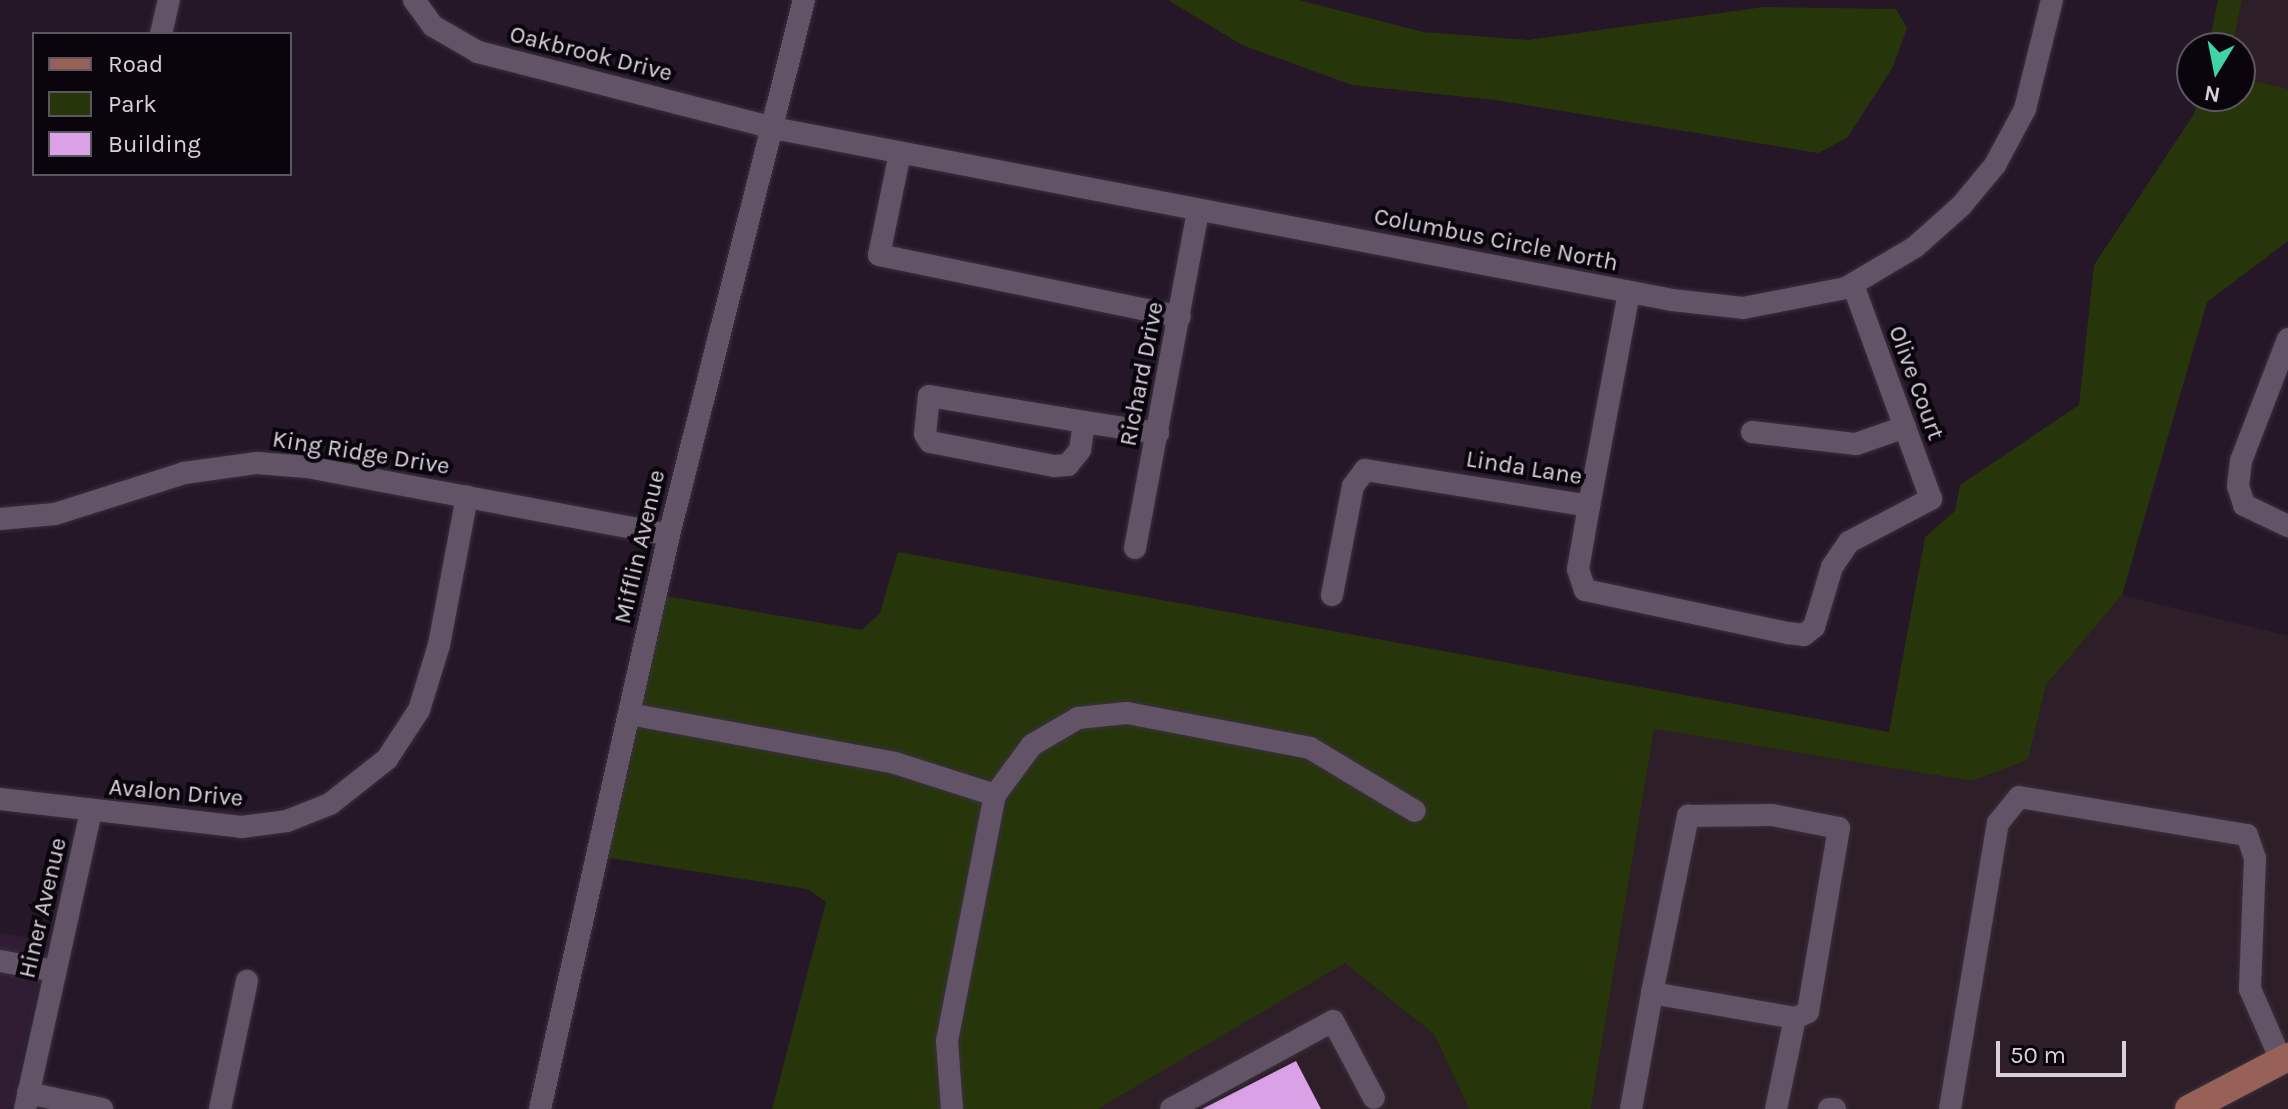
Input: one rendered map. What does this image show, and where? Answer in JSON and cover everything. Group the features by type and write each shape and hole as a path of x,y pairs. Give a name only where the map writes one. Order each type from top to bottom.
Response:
{"main road":[{"path":"2189,1109 2285,1058"}],"street":[{"path":"161,32 169,0"},
{"name":"Oakbrook Drive","path":"414,0 433,26 478,52 773,128"},
{"name":"Mifflin Avenue","path":"540,1109 669,535 804,0"},
{"name":"Columbus Circle North","path":"773,128 1629,292 1743,308 1814,297 1853,285 1938,229 1995,165 2033,86 2052,0"},
{"path":"900,153 879,255 1180,317"},
{"name":"Richard Drive","path":"1135,548 1198,210"},
{"name":"Olive Court","path":"1589,506 1578,569 1585,590 1804,635 1814,627 1832,567 1849,542 1931,499 1853,285"},
{"name":"Linda Lane","path":"1332,595 1353,486 1365,470 1589,506 1629,292"},
{"path":"2288,339 2241,461 2238,486 2244,505 2288,526"},
{"path":"1084,422 1080,450 1068,465 942,446 925,434 929,396 1158,433"},
{"path":"1752,432 1856,444 1905,427"},
{"name":"King Ridge Drive","path":"0,519 55,514 232,463 307,467 669,535"},
{"name":"Avalon Drive","path":"0,799 212,826 265,825 330,804 372,773 403,736 426,692 467,497"},
{"path":"952,1109 947,1041 995,795 1032,745 1078,718 1127,713 1310,748 1415,811"},
{"path":"629,714 895,763 995,795"},
{"path":"1950,1109 1998,823 2019,797 2247,835 2255,858 2250,989 2285,1058"},
{"name":"Hiner Avenue","path":"27,1101 91,811"},
{"path":"1631,1109 1652,993 1688,816 1772,815 1839,828 1808,1012 1795,1018 1652,993"},
{"path":"0,961 55,971"},
{"path":"220,1109 247,981"},
{"path":"1776,1109 1795,1018"},
{"path":"1171,1109 1333,1021 1374,1098"},
{"path":"27,1101 102,1109"},
{"path":"1829,1109 1835,1109"}],"shaded area":[{"path":"2242,0 2288,0 2288,89 2256,81 2256,32 2235,32"},
{"path":"2122,595 2288,636 2288,1109 1591,1109 1654,729 1972,781 2028,760 2046,685"},
{"path":"0,933 48,941 11,1109 0,1109"},
{"path":"1345,962 1434,1034 1469,1109 1098,1109"}],"green space":[{"path":"1168,0 1299,0 1423,32 1528,40 1764,7 1896,9 1907,28 1893,67 1847,138 1818,153 1495,100 1352,85 1242,45"},
{"path":"2218,0 2242,0 2235,32 2211,32"},
{"path":"2256,81 2288,89 2288,241 2207,302 2122,595 2046,685 2028,760 1972,781 1654,729 1591,1109 1469,1109 1434,1034 1345,963 1098,1109 772,1109 826,902 807,889 603,857 660,595 862,630 880,613 898,552 1889,732 1925,537 1955,511 1960,485 2079,405 2094,265 2194,114 2256,112"}],"building":[{"path":"1296,1061 1321,1109 1202,1109"}]}
